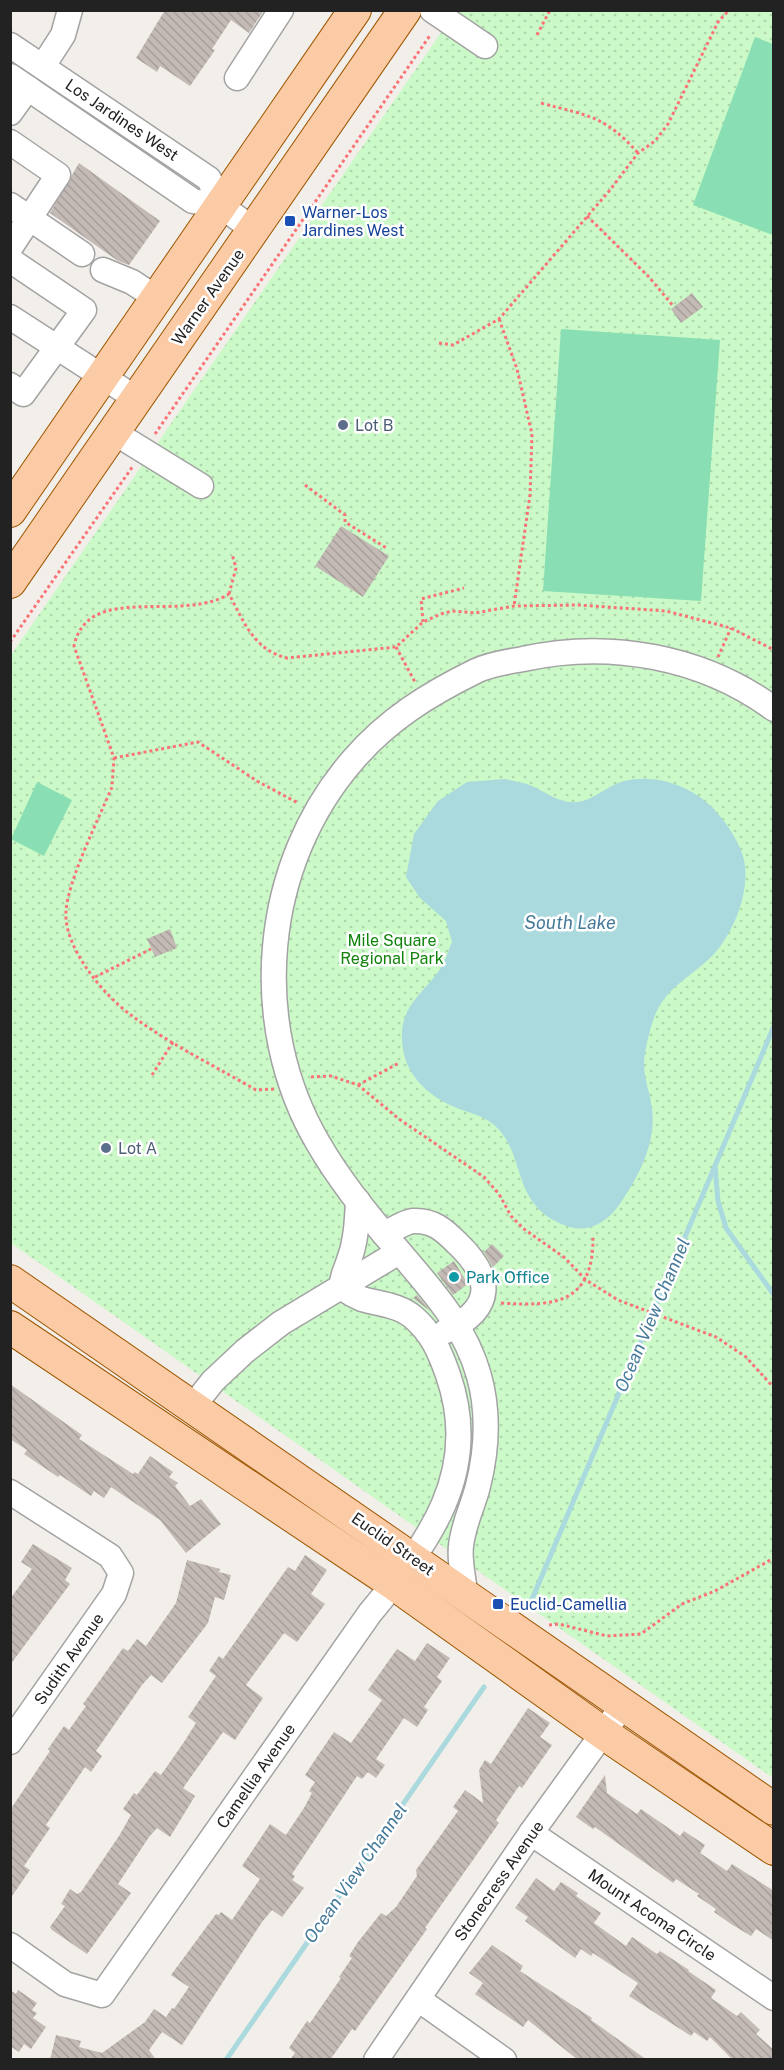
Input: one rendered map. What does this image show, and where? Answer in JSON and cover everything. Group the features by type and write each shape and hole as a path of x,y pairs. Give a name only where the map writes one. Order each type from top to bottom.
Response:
{"main road":[{"path":"10,511 356,10"},
{"name":"Warner Avenue","path":"10,582 405,10"},
{"name":"Euclid Street","path":"10,1281 774,1809"},
{"name":"Euclid Street","path":"12,1331 394,1584 603,1733 774,1849"}],"street":[{"path":"44,66 63,35 70,10"},
{"path":"237,78 281,10"},
{"path":"437,14 485,46"},
{"name":"Los Jardines West","path":"10,45 209,179 221,206"},
{"path":"10,113 19,82"},
{"name":"Los Jardines West","path":"19,82 193,201 221,206 254,230"},
{"path":"10,142 58,175 20,212 10,248"},
{"path":"20,212 82,254"},
{"path":"10,260 84,310 23,394 10,385"},
{"path":"103,270 132,282 158,299"},
{"path":"10,317 137,399"},
{"path":"115,433 201,486"},
{"path":"465,1594 460,1549 478,1488 485,1449 485,1414 479,1376 459,1325 358,1201 318,1143 300,1108 278,1031 273,990 277,918 289,871 316,813 353,760 386,727 423,698 482,668 550,653 597,651 634,654 670,660 710,673 750,692 774,709"},
{"path":"342,1288 341,1277 350,1260 355,1234 358,1201"},
{"path":"194,1406 213,1381 245,1351 281,1323 342,1288 392,1243 411,1221 439,1226 475,1259 483,1274 482,1299 459,1325 433,1338 412,1316 382,1303 360,1298 342,1288"},
{"path":"12,1331 36,1299"},
{"name":"Camellia Avenue","path":"10,1946 65,1984 102,1995 370,1613 413,1558 442,1513 455,1474 459,1431 455,1393 433,1338"},
{"name":"Sudith Avenue","path":"10,1492 110,1556 121,1573 114,1594 10,1742"},
{"name":"Stonecress Avenue","path":"376,2060 531,1833 624,1704"},
{"name":"Mount Acoma Circle","path":"531,1833 774,1998"},
{"path":"418,1999 504,2060"}],"path":[{"path":"537,35 550,10"},
{"path":"439,343 453,345 499,319 638,153 655,141 668,124 718,22 729,10"},
{"path":"10,642 143,452 437,14"},
{"path":"541,103 596,118 617,130 638,153"},
{"path":"587,216 649,277 674,307"},
{"path":"499,319 517,369 532,434 530,495 514,606"},
{"path":"305,485 345,514 345,522 388,549"},
{"path":"232,554 236,568 229,594 249,633 259,645 273,655 287,658 396,646 423,621 452,611 476,613 514,606 578,606 666,611 731,628 774,650"},
{"path":"423,621 421,599 464,588"},
{"path":"229,594 190,607 111,609 94,614 77,631 74,646 114,758 112,787 70,891 66,909 71,944 95,977 129,1015 256,1090 266,1091 306,1077 331,1076 358,1085 399,1119 484,1177 500,1194 511,1216 524,1229 566,1258 586,1280 618,1300 716,1337 746,1357 774,1388"},
{"path":"710,673 731,628"},
{"path":"396,646 423,698"},
{"path":"114,758 198,742 257,781 316,813"},
{"path":"95,977 151,949"},
{"path":"152,1075 173,1042"},
{"path":"358,1085 399,1063"},
{"path":"482,1299 513,1304 550,1304 578,1291 586,1280 593,1254 593,1235"},
{"path":"547,1625 559,1624 607,1636 641,1634 682,1604 716,1591 774,1558"}],"green space":[{"name":"Mile Square Regional Park","path":"456,11 773,11 773,1778 11,1243 11,655"},
{"path":"755,37 773,44 773,235 693,205"},
{"path":"561,329 720,340 701,601 543,591"},
{"path":"37,782 72,800 44,856 11,839"}],"water":[{"name":"South Lake","path":"505,779 529,785 559,800 571,802 584,801 624,781 653,779 668,782 694,794 717,812 737,842 745,866 743,896 726,939 708,960 667,996 655,1015 645,1051 645,1076 653,1120 650,1143 643,1164 614,1212 601,1222 587,1228 568,1227 559,1223 534,1204 527,1193 508,1143 496,1126 475,1114 447,1104 430,1092 409,1069 403,1049 402,1035 406,1014 440,969 452,942 446,921 420,898 406,877 414,834 438,801 467,782"}],"building":[{"path":"165,10 264,10 249,33 231,20 212,49 215,50 190,86 160,66 157,72 136,58"},
{"path":"79,163 160,221 129,265 118,261 50,213"},
{"path":"692,293 703,307 681,323 671,309"},
{"path":"341,526 389,556 363,597 315,566"},
{"path":"170,929 177,948 155,957 147,939"},
{"path":"492,1244 504,1256 493,1267 484,1252"},
{"name":"Park Office","path":"454,1261 468,1284 453,1295 437,1273"},
{"path":"417,1295 423,1302 430,1311 413,1298"},
{"path":"10,1384 82,1435 79,1439 133,1474 135,1472 138,1474 150,1456 173,1472 169,1477 178,1483 175,1486 190,1506 201,1499 221,1524 186,1553 160,1520 111,1487 104,1498 94,1491 91,1496 60,1475 58,1477 24,1454 27,1450 10,1439"},
{"path":"33,1544 72,1568 65,1580 70,1584 10,1665 10,1599 32,1569 21,1562"},
{"path":"305,1555 327,1570 311,1594 325,1604 297,1642 284,1633 246,1685 263,1698 235,1740 223,1732 183,1788 195,1796 170,1837 157,1828 149,1837 118,1884 131,1893 87,1954 50,1927 65,1906 61,1904 70,1889 77,1894 81,1892 119,1836 131,1815 123,1809 134,1793 137,1795 155,1771 161,1775 184,1742 196,1723 188,1717 216,1676 209,1671 219,1656 223,1659 288,1567 295,1571"},
{"path":"187,1560 220,1569 219,1572 231,1575 224,1600 215,1597 208,1623 162,1683 151,1675 142,1685 96,1751 102,1756 91,1772 85,1767 46,1825 50,1828 24,1866 30,1870 10,1899 10,1810 64,1726 69,1730 86,1706 83,1704 123,1648 128,1651 137,1639 146,1646 176,1603"},
{"path":"427,1643 450,1658 437,1677 442,1681 424,1707 428,1710 417,1727 404,1718 376,1759 385,1765 376,1778 368,1772 362,1779 357,1776 292,1874 295,1876 292,1880 304,1888 282,1917 272,1910 262,1922 182,2045 162,2032 149,2050 156,2060 50,2060 56,2035 81,2041 79,2047 102,2053 145,2022 154,2009 166,2017 172,2008 174,2009 189,1987 171,1975 216,1914 219,1915 221,1912 232,1920 260,1879 242,1866 270,1824 286,1835 312,1793 309,1791 315,1782 305,1775 334,1732 351,1743 382,1700 368,1690 397,1649 415,1661"},
{"path":"528,1708 550,1723 540,1737 552,1745 522,1788 519,1786 496,1820 499,1823 355,2031 352,2029 330,2060 290,2060 295,2053 289,2048 307,2021 310,2023 341,1978 339,1977 352,1958 349,1956 358,1942 381,1913 386,1916 396,1907 417,1876 416,1870 458,1811 453,1807 465,1790 483,1803 479,1770 485,1760 491,1764"},
{"path":"605,1775 607,1793 637,1814 641,1809 680,1836 684,1831 705,1845 700,1853 727,1871 732,1864 774,1891 774,1941 756,1929 751,1936 731,1924 714,1912 716,1909 697,1896 699,1894 676,1879 673,1883 595,1827 593,1829 576,1817"},
{"path":"536,1878 554,1891 561,1882 578,1893 576,1896 601,1913 594,1923 626,1946 632,1937 657,1954 660,1951 716,1990 711,1998 737,2016 741,2012 760,2030 756,2034 774,2050 774,2060 733,2060 710,2037 707,2041 694,2032 691,2036 629,1996 638,1983 593,1953 591,1956 581,1949 575,1958 525,1921 528,1917 515,1908"},
{"path":"492,1945 523,1966 520,1971 592,2018 591,2020 647,2060 578,2060 528,2020 523,2027 475,1994 483,1983 469,1973"},
{"path":"10,1990 16,1994 18,1990 37,2003 32,2010 37,2013 33,2018 46,2027 31,2049 24,2044 19,2052 10,2046"}],"waterway":[{"name":"Ocean View Channel","path":"530,1604 774,1026"},
{"path":"715,1166 718,1201 726,1228 774,1295"},
{"name":"Ocean View Channel","path":"226,2060 484,1687"}],"place":[{"name":"Warner-Los Jardines West","path":"290,221"},
{"name":"Lot B","path":"343,425"},
{"name":"Lot A","path":"106,1148"},
{"name":"Park Office","path":"454,1277"},
{"name":"Euclid-Camellia","path":"498,1604"}]}
